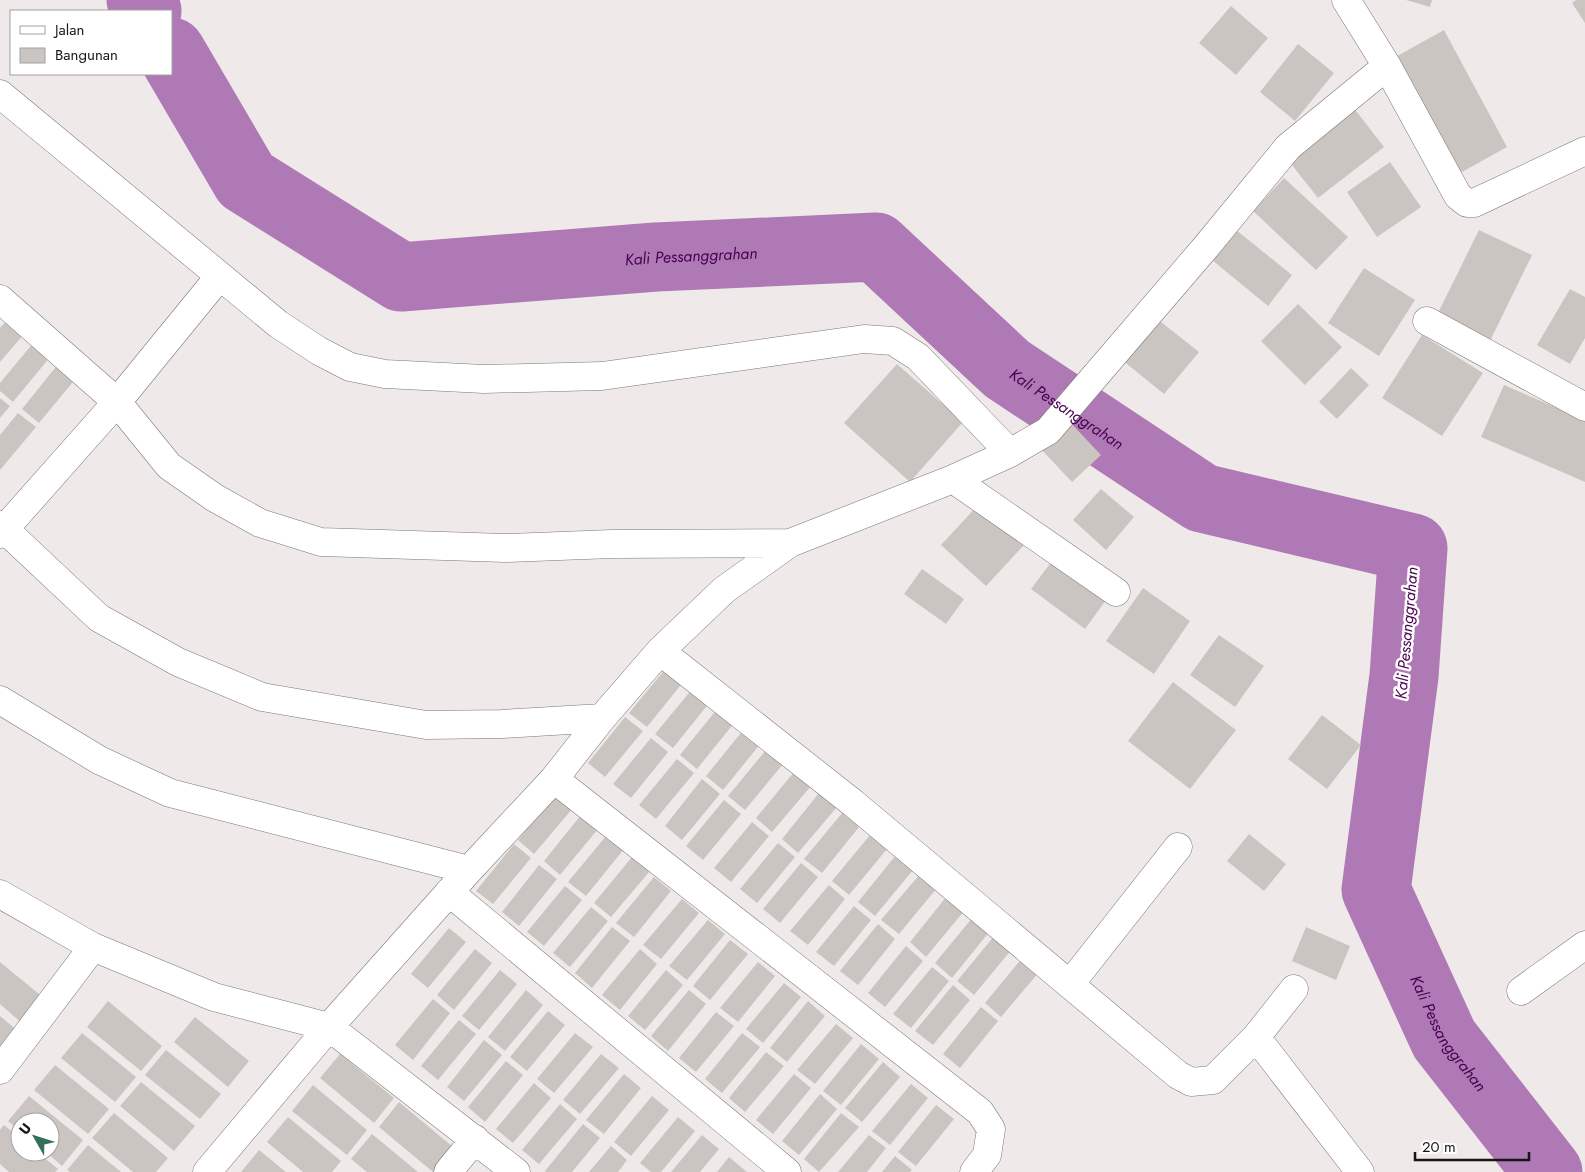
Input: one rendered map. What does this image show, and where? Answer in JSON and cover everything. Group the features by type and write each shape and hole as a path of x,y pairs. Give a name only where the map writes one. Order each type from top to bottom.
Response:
{"street":[{"path":"1346,0 1387,66 1458,196 1466,202 1474,203 1585,151"},
{"path":"207,1172 328,1027 469,870 554,779 602,718 660,651 724,590 790,543 953,479 1010,453 1048,430 1096,377 1288,147 1387,66"},
{"path":"0,94 278,324 319,351 350,367 385,374 484,379 602,376 864,340 893,341 918,357 1010,453"},
{"path":"219,277 117,402 2,529 99,618 178,662 262,697 426,725 502,724 602,718"},
{"path":"0,299 117,402 170,466 215,498 260,523 322,542 505,548 612,544 790,543"},
{"path":"1427,321 1585,408"},
{"path":"953,479 1116,592"},
{"path":"660,651 853,803 1178,1075 1191,1082 1213,1080 1256,1037 1294,988"},
{"path":"0,700 99,760 170,793 469,870"},
{"path":"554,779 980,1112 991,1129 987,1155 974,1172"},
{"path":"1070,984 1178,847"},
{"path":"449,892 787,1172"},
{"path":"0,894 93,946 214,997 328,1027 516,1172"},
{"path":"1521,991 1585,945"},
{"path":"0,1070 93,946"},
{"path":"1256,1037 1360,1172"},
{"path":"448,1172 475,1139"}],"building":[{"path":"1406,0 1432,0 1430,7"},
{"path":"1576,0 1585,0 1585,23 1572,3"},
{"path":"1231,6 1268,38 1236,75 1199,43"},
{"path":"1444,30 1507,147 1453,177 1390,60"},
{"path":"1298,44 1334,73 1295,121 1260,92"},
{"path":"1350,103 1384,147 1318,198 1284,155"},
{"path":"1390,162 1421,207 1377,237 1347,192"},
{"path":"1284,178 1348,237 1316,270 1253,211"},
{"path":"1236,230 1292,275 1268,306 1212,260"},
{"path":"1479,230 1532,255 1489,343 1436,317"},
{"path":"1364,268 1415,300 1379,356 1328,323"},
{"path":"1570,289 1585,297 1585,338 1570,364 1537,345"},
{"path":"1298,304 1342,347 1305,385 1261,341"},
{"path":"1156,318 1199,352 1164,394 1122,360"},
{"path":"7,320 24,334 0,362 0,328"},
{"path":"1422,335 1483,373 1442,436 1382,398"},
{"path":"34,342 51,356 13,402 0,391 0,383"},
{"path":"59,363 77,377 39,423 22,409"},
{"path":"897,364 963,422 910,482 844,423"},
{"path":"1351,368 1369,385 1337,419 1319,402"},
{"path":"1504,385 1585,420 1585,482 1481,437"},
{"path":"0,398 10,406 0,418"},
{"path":"18,413 36,427 0,470 0,435"},
{"path":"1068,420 1101,455 1072,482 1040,448"},
{"path":"1101,489 1134,517 1106,550 1073,520"},
{"path":"980,503 1025,544 986,586 941,545"},
{"path":"1052,561 1106,600 1085,629 1031,589"},
{"path":"922,569 964,599 946,624 904,594"},
{"path":"1143,588 1190,621 1154,674 1106,641"},
{"path":"1219,635 1264,666 1235,707 1190,675"},
{"path":"667,667 684,681 647,727 629,713"},
{"path":"1173,682 1236,730 1190,789 1128,741"},
{"path":"693,688 710,702 673,748 655,734"},
{"path":"718,708 735,722 697,769 680,755"},
{"path":"1322,715 1361,745 1327,789 1288,759"},
{"path":"625,717 643,731 605,777 588,763"},
{"path":"744,729 761,743 723,790 706,776"},
{"path":"651,738 668,752 631,798 613,784"},
{"path":"766,750 783,764 745,810 728,796"},
{"path":"677,759 694,773 656,819 639,805"},
{"path":"794,772 811,786 772,832 756,818"},
{"path":"702,779 720,794 682,840 665,826"},
{"path":"819,793 837,807 798,853 782,839"},
{"path":"555,794 573,808 534,854 518,840"},
{"path":"724,800 741,814 703,860 686,846"},
{"path":"843,812 859,827 822,873 804,859"},
{"path":"581,815 598,829 560,875 544,861"},
{"path":"752,822 769,836 731,882 714,868"},
{"path":"1249,834 1286,864 1264,891 1227,861"},
{"path":"870,835 887,849 849,895 832,881"},
{"path":"606,836 624,849 586,896 568,882"},
{"path":"778,843 795,857 757,903 740,889"},
{"path":"514,844 531,858 493,904 476,891"},
{"path":"896,855 913,870 875,916 858,902"},
{"path":"632,857 650,871 611,917 594,903"},
{"path":"801,863 818,877 780,923 763,909"},
{"path":"539,865 557,879 519,926 502,912"},
{"path":"920,874 937,888 899,934 881,920"},
{"path":"654,877 671,891 634,937 616,923"},
{"path":"829,885 845,899 808,945 790,931"},
{"path":"565,886 582,900 544,946 527,932"},
{"path":"947,896 965,910 926,957 910,942"},
{"path":"682,899 699,913 661,959 643,945"},
{"path":"854,906 871,920 834,966 816,952"},
{"path":"591,907 608,921 570,967 553,953"},
{"path":"973,917 990,931 952,978 935,963"},
{"path":"708,920 725,934 687,980 669,966"},
{"path":"878,924 895,939 858,985 840,971"},
{"path":"612,927 630,941 592,988 575,973"},
{"path":"1306,927 1350,946 1336,980 1292,961"},
{"path":"449,928 466,942 428,988 411,974"},
{"path":"995,935 1012,949 974,995 957,981"},
{"path":"730,940 748,954 710,1000 693,986"},
{"path":"906,946 923,961 885,1007 868,993"},
{"path":"475,949 492,963 454,1010 437,995"},
{"path":"640,949 657,964 620,1010 602,995"},
{"path":"1023,957 1040,971 1001,1017 985,1003"},
{"path":"0,962 45,999 24,1025 0,1004"},
{"path":"758,962 775,976 738,1022 720,1008"},
{"path":"932,967 949,981 911,1028 893,1014"},
{"path":"500,970 517,984 479,1030 462,1016"},
{"path":"666,970 683,985 645,1030 628,1016"},
{"path":"784,983 801,997 763,1043 746,1029"},
{"path":"953,985 970,1000 933,1045 915,1031"},
{"path":"526,990 543,1005 505,1051 488,1037"},
{"path":"689,990 706,1004 668,1051 651,1036"},
{"path":"433,999 450,1013 413,1060 395,1045"},
{"path":"108,1001 162,1046 141,1071 87,1027"},
{"path":"808,1001 825,1016 787,1062 770,1048"},
{"path":"981,1007 998,1021 960,1068 943,1054"},
{"path":"548,1011 565,1025 527,1071 510,1057"},
{"path":"716,1012 734,1026 696,1072 679,1058"},
{"path":"0,1016 18,1031 0,1053"},
{"path":"195,1017 249,1061 228,1087 174,1042"},
{"path":"459,1020 476,1034 438,1080 421,1066"},
{"path":"836,1024 853,1038 815,1084 797,1070"},
{"path":"82,1033 136,1077 115,1102 61,1058"},
{"path":"575,1033 593,1047 554,1093 537,1079"},
{"path":"742,1033 760,1047 722,1093 705,1079"},
{"path":"484,1040 502,1055 464,1101 447,1087"},
{"path":"861,1044 879,1059 841,1105 823,1091"},
{"path":"166,1050 221,1094 200,1119 145,1075"},
{"path":"766,1052 784,1066 745,1112 729,1098"},
{"path":"340,1054 394,1098 374,1123 320,1078"},
{"path":"601,1054 619,1068 580,1114 563,1100"},
{"path":"506,1061 523,1075 485,1122 468,1107"},
{"path":"883,1062 900,1077 862,1122 845,1108"},
{"path":"55,1065 109,1109 88,1134 34,1090"},
{"path":"624,1074 641,1088 604,1134 586,1120"},
{"path":"794,1074 811,1088 773,1134 756,1120"},
{"path":"141,1082 195,1126 174,1151 120,1106"},
{"path":"534,1083 551,1098 513,1143 496,1129"},
{"path":"911,1084 928,1098 890,1145 872,1131"},
{"path":"313,1085 367,1130 347,1155 292,1111"},
{"path":"820,1094 837,1109 799,1155 782,1141"},
{"path":"29,1096 49,1112 16,1112"},
{"path":"652,1096 669,1110 631,1156 614,1142"},
{"path":"399,1102 453,1147 433,1172 379,1127"},
{"path":"560,1104 577,1119 539,1164 522,1150"},
{"path":"936,1105 954,1119 916,1166 898,1152"},
{"path":"114,1113 168,1158 156,1172 133,1172 92,1138"},
{"path":"841,1113 859,1127 819,1172 804,1159"},
{"path":"288,1117 341,1161 332,1172 303,1172 267,1142"},
{"path":"678,1117 695,1131 661,1172 651,1172 640,1163"},
{"path":"60,1121 83,1140 62,1166 57,1162 60,1162"},
{"path":"583,1124 600,1138 572,1172 546,1172 545,1171"},
{"path":"4,1125 10,1130 10,1162 49,1162 58,1169 55,1172 9,1172 0,1164 0,1130"},
{"path":"372,1134 418,1172 367,1172 351,1159"},
{"path":"702,1135 719,1149 700,1172 671,1172"},
{"path":"869,1135 886,1148 867,1172 838,1172"},
{"path":"88,1145 121,1172 70,1172 67,1170"},
{"path":"611,1146 627,1160 618,1172 589,1172"},
{"path":"259,1150 286,1172 241,1172"},
{"path":"895,1156 912,1170 910,1172 882,1172"},
{"path":"729,1157 747,1172 717,1172"}],"waterway":[{"name":"Kali Pessanggrahan","path":"141,0 146,10"},
{"name":"Kali Pessanggrahan","path":"172,54 246,180 401,277 656,257 876,247 1007,369 1202,498 1413,548 1404,676 1376,890 1444,1039 1548,1172"}]}
